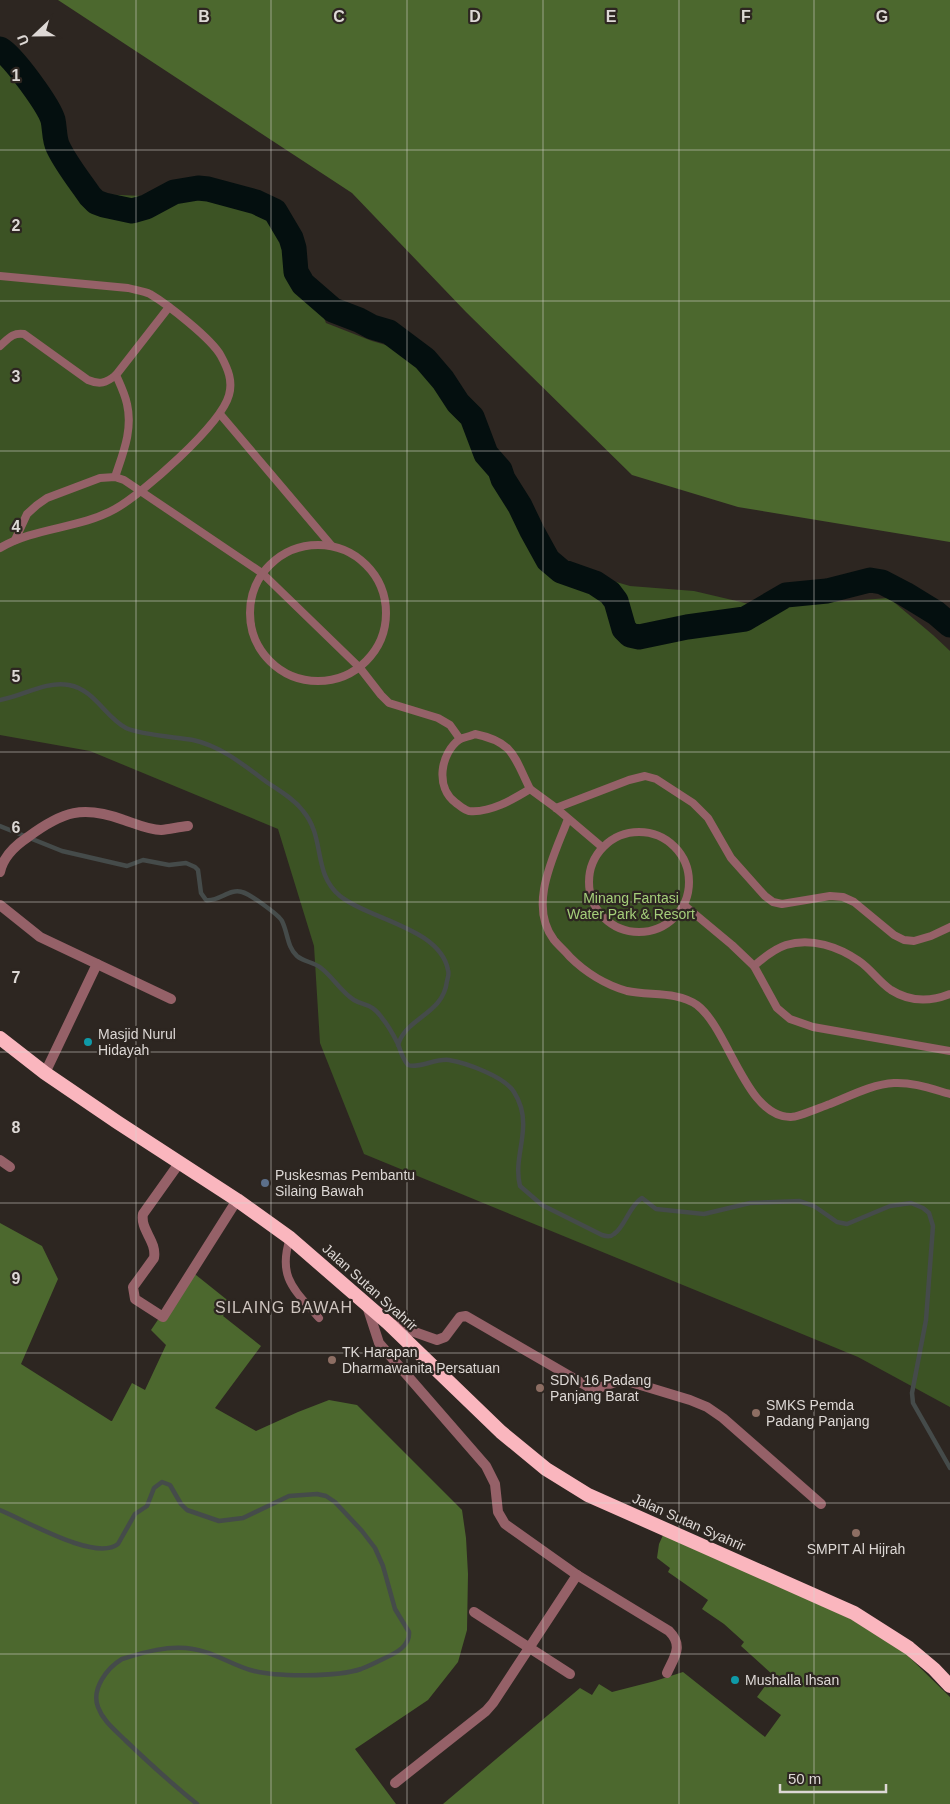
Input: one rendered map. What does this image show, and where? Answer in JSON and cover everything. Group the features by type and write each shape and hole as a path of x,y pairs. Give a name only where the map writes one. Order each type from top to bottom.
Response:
{"highway":[{"name":"Jalan Sutan Syahrir","path":"0,1038 45,1073 237,1200 290,1238 367,1306 388,1322 501,1432 546,1468 588,1495 854,1613 909,1648 934,1669 950,1686"}],"street":[{"path":"0,872 15,846 64,815 85,810 160,830 188,826"},
{"path":"0,905 40,937 171,999"},
{"path":"45,1073 98,964"},
{"path":"0,1160 10,1167"},
{"path":"180,1162 143,1214 143,1224 154,1246 155,1253 154,1258 133,1287 135,1299 163,1316 237,1200"},
{"path":"367,1306 379,1343 486,1466 495,1484 498,1512 501,1520 577,1574 669,1631 675,1637 677,1649 667,1673"},
{"path":"388,1322 437,1340 445,1337 460,1317 466,1316 592,1389 624,1380 707,1407 723,1418 821,1504"},
{"path":"395,1783 490,1707 577,1574"},
{"path":"474,1612 570,1674"}],"lane":[{"path":"0,276 128,288 148,293 169,306 217,349 232,381 229,396 220,414 175,462 115,509 91,519 15,540 0,548"},
{"path":"0,346 10,336 18,333 24,334 88,380 98,384 108,381 116,374 169,306"},
{"path":"115,477 127,443 129,423 127,404 116,374"},
{"path":"220,414 331,545"},
{"path":"15,540 27,514 36,504 100,478 115,477 124,480 262,573 360,668 389,703 438,718 450,725 460,740"},
{"path":"305,545 331,545 356,555 374,573 385,597 386,624 377,648 360,668 338,679 314,682 291,676 271,662 256,642 250,619 252,594 262,573 281,555 305,545"},
{"path":"530,789 500,805 482,811 466,811 452,801 443,786 442,768 448,752 460,740 475,734 490,737 504,745 514,754 530,789 556,808 602,847"},
{"path":"556,808 629,780 645,776 656,778 692,803 708,818 731,858 765,896 773,902 782,904 830,896 843,897 854,902 894,935 904,940 914,941 922,939 950,928"},
{"path":"568,819 544,883 542,913 553,939 578,966 606,983 628,991 678,996 697,1005 711,1020 757,1100 773,1112 791,1118 876,1087 894,1083 913,1085 950,1094"},
{"path":"638,831 659,835 676,847 686,864 689,885 684,905 674,918 659,928 643,932 626,930 610,923 598,911 591,895 589,878 592,862 602,847 618,835 638,831"},
{"path":"684,905 754,966 778,1008 790,1019 813,1027 950,1051"},
{"path":"754,966 769,954 786,945 808,942 825,945 853,958 891,990 910,998 922,1001 950,994"},
{"path":"290,1238 285,1253 286,1274 295,1290 319,1318"}],"green space":[{"path":"58,0 950,0 950,542 738,507 632,475 466,312 352,193"},
{"name":"Minang Fantasi Water Park & Resort","path":"0,58 9,60 39,99 97,194 234,200 276,215 295,243 326,323 372,341 420,355 454,392 495,464 519,530 554,564 630,586 694,591 762,607 889,598 950,651 950,1407 858,1357 364,1154 320,1043 314,946 278,829 90,751 0,735"},
{"path":"0,1223 42,1246 58,1279 21,1364 111,1421 132,1383 145,1390 166,1345 151,1330 191,1271 231,1303 223,1316 261,1346 215,1408 256,1431 329,1400 357,1405 462,1510 468,1574 467,1630 458,1662 428,1700 355,1749 396,1804 0,1804"},
{"path":"664,1533 851,1619 905,1653 950,1697 950,1804 443,1804 580,1688 592,1695 599,1684 612,1692 683,1672 765,1737 781,1715 757,1697 773,1675 741,1646 744,1642 724,1624 702,1609 708,1600 668,1572 670,1568 657,1558 659,1544"}],"waterway":[{"path":"0,49 13,61 45,104 53,120 56,141 61,153 96,202 132,211 146,207 174,192 198,188 256,202 275,211 291,238 294,248 296,272 303,284 333,310 372,327 389,332 425,359 443,380 458,403 472,417 486,454 500,470 503,479 520,506 548,560 561,571 595,583 610,593 616,601 624,629 630,635 639,637 687,627 745,619 786,595 827,591 870,580 882,582 905,594 936,613 950,625"},
{"path":"0,700 51,685 60,684 78,688 86,692 126,728 149,734 193,740 213,747 242,764 287,796 303,811 310,821 315,832 322,866 331,887 340,896 353,904 418,934 432,944 442,956 448,970 444,992 432,1009 408,1028 398,1045"},
{"path":"0,826 62,851 127,866 143,860 169,865 186,863 198,870 201,893 206,900 215,899 237,891 257,900 276,914 282,921 289,944 297,956 318,966 349,997 378,1013 393,1034 408,1065 417,1066 439,1060 449,1060 485,1072 509,1086 514,1092 522,1110 523,1119 518,1164 520,1186 542,1205 602,1235 611,1236 618,1231 634,1206 642,1198 656,1209 704,1214 750,1203 799,1201 814,1206 837,1222 847,1224 890,1206 911,1203 923,1208 929,1213 933,1226 926,1320 912,1393 913,1403 950,1468"},
{"path":"0,1510 60,1538 93,1548 107,1548 118,1544 135,1514 147,1506 154,1488 162,1482 170,1485 181,1504 187,1510 219,1521 243,1518 289,1496 317,1494 326,1496 335,1502 375,1548 383,1566 395,1609 409,1632 409,1637 402,1648 373,1664 351,1672 338,1674 264,1673 246,1669 201,1651 175,1648 148,1652 122,1659 106,1673 99,1686 96,1700 103,1717 113,1729 169,1781 197,1804"}],"place":[{"name":"Masjid Nurul Hidayah","path":"88,1042"},
{"name":"Puskesmas Pembantu Silaing Bawah","path":"265,1183"},
{"name":"TK Harapan Dharmawanita Persatuan","path":"332,1360"},
{"name":"SDN 16 Padang Panjang Barat","path":"540,1388"},
{"name":"SMKS Pemda Padang Panjang","path":"756,1413"},
{"name":"SMPIT Al Hijrah","path":"856,1533"},
{"name":"Mushalla Ihsan","path":"735,1680"}],"district":[{"name":"SILAING BAWAH","path":"284,1307"}]}
